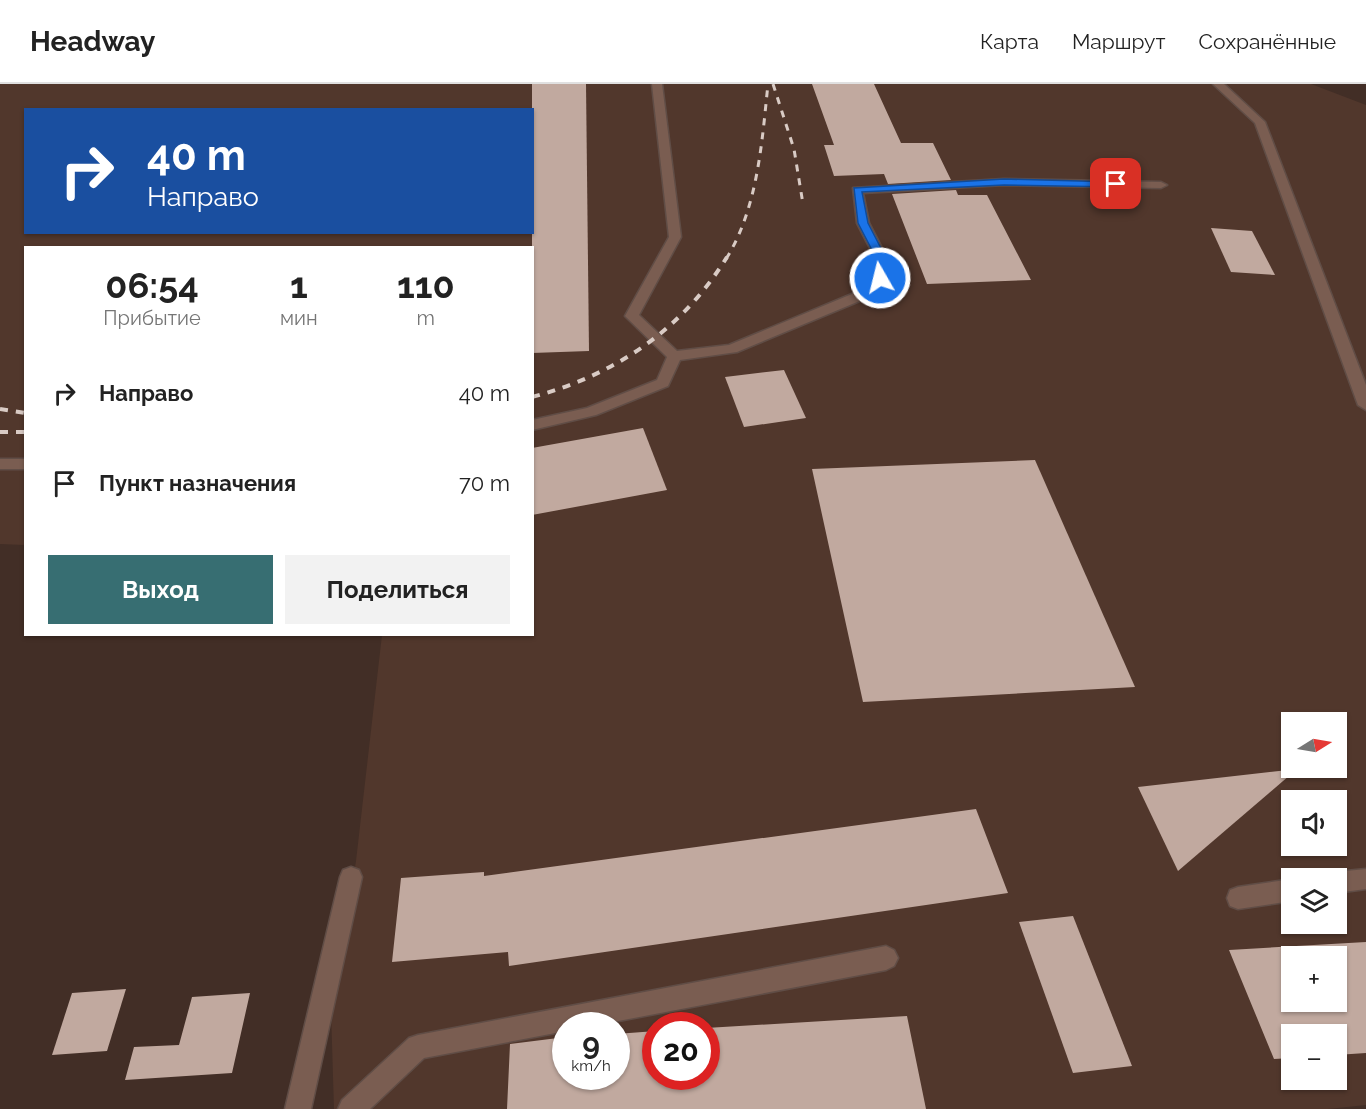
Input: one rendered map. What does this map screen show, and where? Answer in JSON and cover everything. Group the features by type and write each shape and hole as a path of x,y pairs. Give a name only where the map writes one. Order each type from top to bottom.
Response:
{"street":[{"path":"657,84 675,237 632,316 674,356"},
{"path":"1218,84 1260,122 1320,276 1365,401"},
{"path":"674,356 732,349 857,297 880,278 880,256 863,223 857,190 1004,182 1161,185"},
{"path":"534,425 591,412 663,383 674,356"},
{"path":"0,464 24,464"},
{"path":"298,1109 351,877"},
{"path":"1347,882 1366,879"},
{"path":"1238,898 1281,892"},
{"path":"351,1109 418,1047 886,958"}],"shaded area":[{"path":"0,84 1311,84 1366,105 1366,1105 1328,1109 334,1109 331,1011 356,861 382,636 534,636 534,246 24,246 24,545 0,544"}],"building":[{"path":"532,84 586,84 589,351 534,353 532,234 534,234 534,108 532,108"},
{"path":"812,84 874,84 901,143 933,143 951,180 888,184 884,174 834,176 824,145 834,145"},
{"path":"956,190 958,195 987,195 1031,280 927,284 892,194"},
{"path":"1211,228 1252,231 1275,275 1231,272"},
{"path":"784,370 806,418 744,427 725,377"},
{"path":"643,428 667,490 534,515 534,448"},
{"path":"1035,460 1135,687 863,702 812,469"},
{"path":"1281,771 1281,778 1286,778 1178,871 1138,787"},
{"path":"976,809 1008,893 509,966 508,952 392,962 401,878 484,872 484,876"},
{"path":"1073,916 1132,1066 1073,1073 1019,922"},
{"path":"1366,942 1366,1053 1347,1054 1347,1024 1281,1024 1281,1059 1274,1059 1229,950 1281,947 1281,1012 1347,1012 1347,946 1298,946"},
{"path":"126,989 107,1051 52,1055 72,993"},
{"path":"250,993 232,1073 125,1080 134,1047 179,1045 192,997"},
{"path":"907,1016 926,1109 507,1109 510,1044 552,1039 552,1090 630,1090 630,1033 642,1032 642,1090 720,1090 720,1027"}],"railway":[{"path":"726,259 737,239 752,196 761,151 768,84"},
{"path":"773,84 794,149 803,204"},
{"path":"534,396 591,376 644,346 689,307 727,257"},
{"path":"0,409 24,413"},
{"path":"0,432 24,432"}],"route":[{"path":"880,278 880,256 863,223 857,190 1004,182 1116,184"}]}
